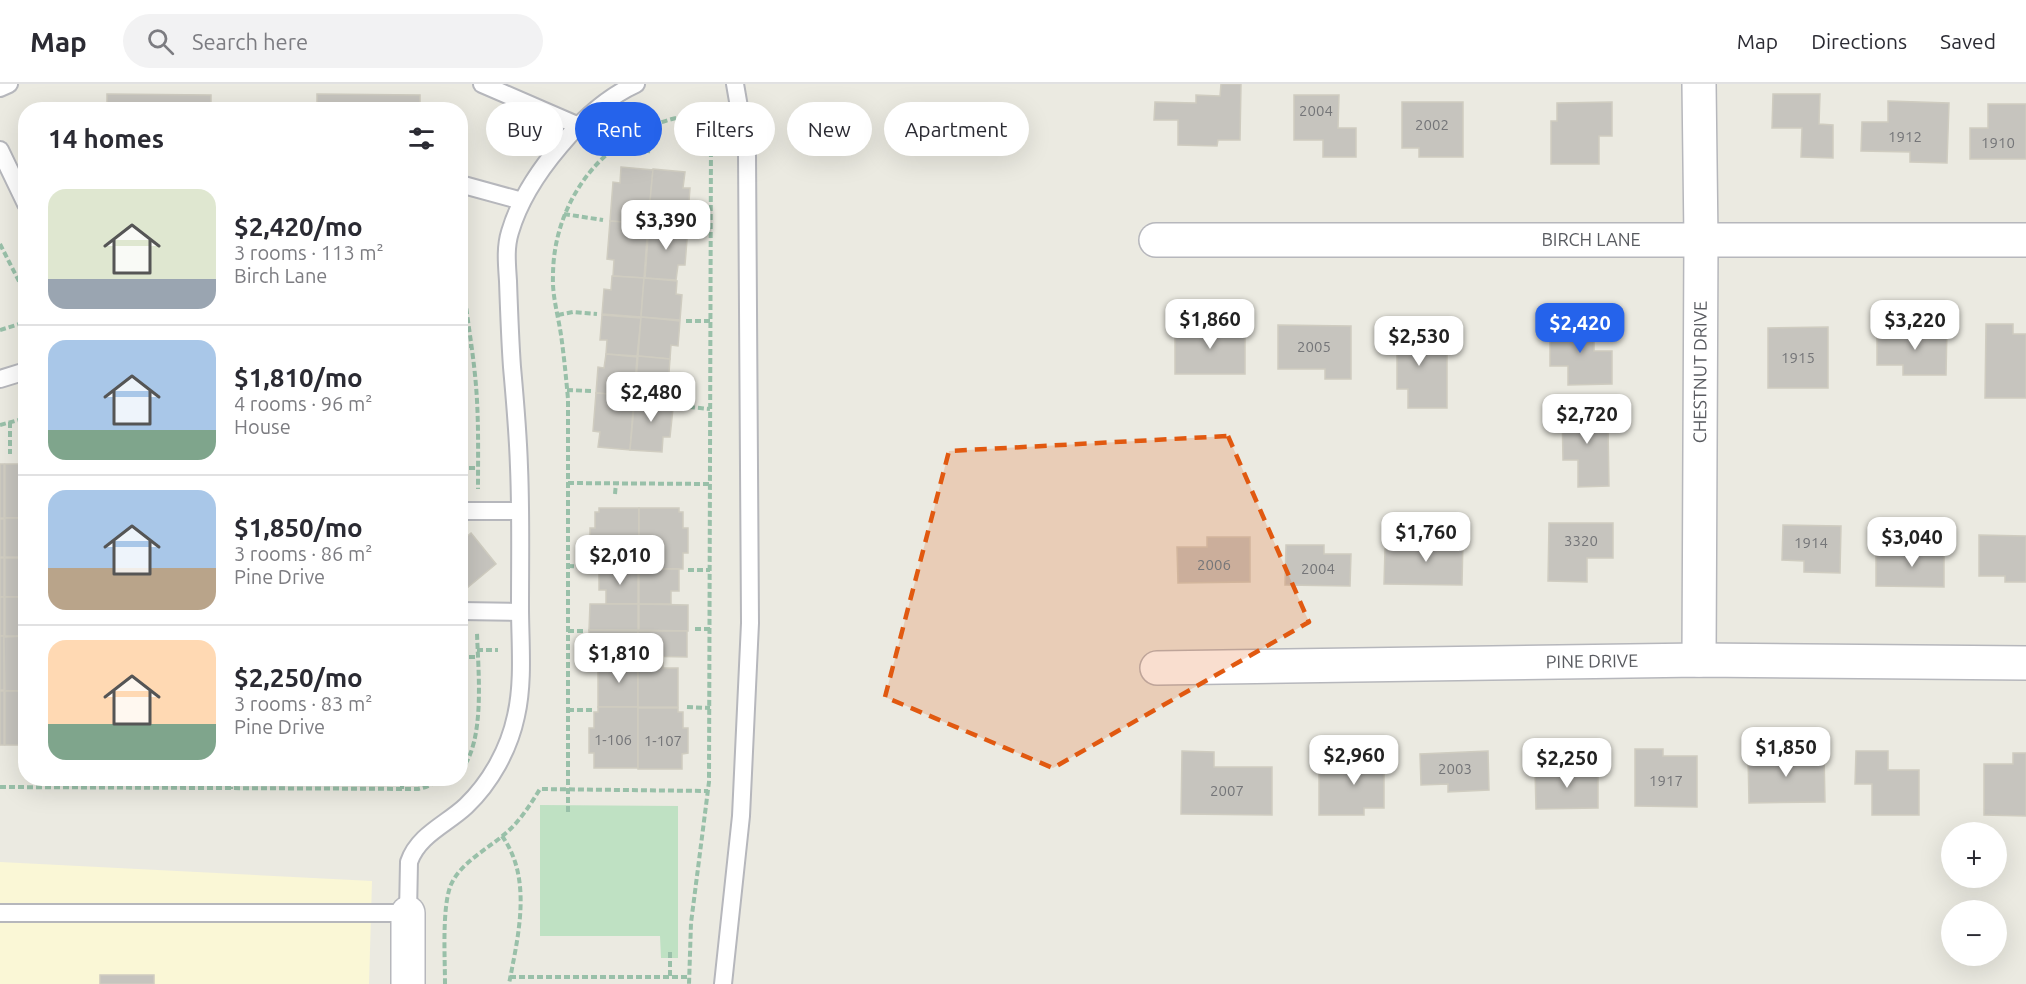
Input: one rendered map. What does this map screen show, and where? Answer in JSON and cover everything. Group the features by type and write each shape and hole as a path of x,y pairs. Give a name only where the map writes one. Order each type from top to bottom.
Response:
{"street":[{"name":"CHESTNUT DRIVE","path":"1699,84 1701,239 1699,660"},
{"name":"BIRCH LANE","path":"1156,240 2026,240"},
{"name":"PINE DRIVE","path":"1157,668 1699,660 2026,663"},
{"path":"408,913 408,984"}],"lane":[{"path":"0,88 9,84"},
{"path":"482,84 575,124"},
{"path":"607,102 621,91 636,84"},
{"path":"723,984 741,816 750,623 747,153 735,84"},
{"path":"0,913 408,913 409,862 412,854 421,841 465,807 481,789 499,761 512,731 519,696 520,512 519,454 509,324 507,249 509,233 522,201 539,173 575,131"},
{"path":"0,150 18,187"},
{"path":"468,186 522,201"},
{"path":"0,379 18,373"},
{"path":"469,511 520,512"},
{"path":"468,611 520,612"}],"path":[{"path":"662,122 674,118 689,117 700,122 709,132 711,140 708,791 691,923 689,984"},
{"path":"568,812 567,390 553,289 554,257 556,235 564,214 581,183 606,156"},
{"path":"564,214 603,220"},
{"path":"693,227 711,228"},
{"path":"0,244 18,279"},
{"path":"558,315 573,312 597,314"},
{"path":"686,321 710,321"},
{"path":"0,330 18,324"},
{"path":"468,325 478,418 478,468 469,511"},
{"path":"567,390 591,391"},
{"path":"680,406 710,409"},
{"path":"0,425 18,420"},
{"path":"10,422 10,454"},
{"path":"468,468 478,468"},
{"path":"568,483 710,484"},
{"path":"615,494 616,483"},
{"path":"568,566 591,567"},
{"path":"688,570 710,570"},
{"path":"468,611 477,657 479,712 474,745 468,762"},
{"path":"695,629 710,629"},
{"path":"568,631 584,631"},
{"path":"468,657 477,657"},
{"path":"687,708 710,708"},
{"path":"568,710 592,710"},
{"path":"473,711 479,712"},
{"path":"0,787 402,789 427,786"},
{"path":"445,984 445,935 451,885 467,864 519,819 540,789 708,791"},
{"path":"502,836 514,855 521,893 509,984"},
{"path":"670,952 670,977"},
{"path":"510,977 689,977"},
{"path":"595,977 595,984"}],"highlighted area":[{"path":"1228,436 1309,622 1053,768 885,697 949,451"}],"shaded area":[{"path":"0,862 372,881 369,984 0,984"}],"green space":[{"path":"540,805 678,806 678,958 661,958 660,936 540,936"}],"building":[{"path":"1221,84 1241,84 1240,140 1218,140 1217,146 1178,145 1178,120 1154,120 1155,102 1196,103 1196,95 1220,96"},
{"path":"107,94 211,95 211,102 107,102"},
{"path":"317,94 420,95 420,102 317,102"},
{"path":"1773,94 1820,94 1819,124 1833,125 1833,158 1801,157 1802,128 1772,128"},
{"path":"1294,95 1339,95 1338,128 1356,128 1356,157 1323,157 1323,140 1294,140"},
{"path":"1888,101 1949,103 1947,163 1910,162 1910,152 1861,151 1862,122 1888,122"},
{"path":"1402,102 1463,102 1463,157 1419,157 1419,148 1402,148"},
{"path":"1612,102 1612,136 1599,136 1599,164 1551,164 1551,121 1557,121 1557,103"},
{"path":"1988,104 2026,104 2026,159 1970,159 1970,128 1988,128"},
{"path":"621,167 653,170 648,224 610,221 613,182 620,183"},
{"path":"653,169 685,172 683,188 690,188 687,227 648,223"},
{"path":"610,221 648,224 644,278 613,276 614,260 607,259"},
{"path":"649,224 688,227 685,265 678,265 676,280 645,278"},
{"path":"612,276 644,278 641,317 602,314 604,289 611,290"},
{"path":"644,278 677,281 676,294 682,295 680,320 641,317"},
{"path":"602,315 641,318 637,356 606,354 607,340 600,340"},
{"path":"641,317 680,321 678,346 671,345 670,359 638,356"},
{"path":"1550,322 1594,322 1594,351 1612,351 1612,384 1568,385 1568,366 1550,366"},
{"path":"1986,324 2013,324 2013,334 2026,334 2026,398 1985,398"},
{"path":"1278,325 1351,326 1351,379 1325,379 1325,369 1278,369"},
{"path":"1384,325 1413,325 1414,340 1447,340 1447,408 1408,408 1408,389 1397,389 1397,353 1384,353"},
{"path":"1175,326 1245,326 1245,374 1175,374"},
{"path":"1828,327 1828,388 1768,388 1768,328"},
{"path":"1904,327 1947,327 1946,375 1903,375 1903,365 1877,365 1877,334 1904,334"},
{"path":"606,354 637,357 634,396 596,393 598,367 604,368"},
{"path":"638,356 670,359 669,373 676,374 674,398 635,396"},
{"path":"596,393 634,396 630,450 598,447 600,432 593,431"},
{"path":"635,396 674,399 670,437 663,437 662,452 630,450"},
{"path":"1601,407 1601,426 1608,426 1609,486 1578,487 1578,460 1563,460 1562,408"},
{"path":"0,464 4,464 4,518 0,518"},
{"path":"5,464 18,464 18,518 5,518"},
{"path":"599,508 639,508 639,568 595,568 595,553 590,553 590,528 595,528 595,512 599,512"},
{"path":"639,508 679,508 679,512 683,512 683,528 688,528 688,553 683,553 683,569 639,569"},
{"path":"5,518 18,518 18,557 5,557"},
{"path":"0,519 4,519 4,557 0,557"},
{"path":"1549,523 1613,523 1613,558 1587,558 1587,582 1548,581"},
{"path":"1783,525 1841,526 1840,573 1804,572 1804,561 1782,560"},
{"path":"471,533 496,564 468,587 468,535"},
{"path":"1979,535 2026,536 2026,582 2005,582 2005,576 1979,576"},
{"path":"1207,537 1250,537 1250,582 1178,583 1177,547 1207,547"},
{"path":"1411,538 1463,539 1462,585 1384,584 1385,549 1411,549"},
{"path":"1286,545 1324,545 1324,554 1351,554 1350,586 1285,585"},
{"path":"1904,546 1944,546 1944,587 1876,586 1876,554 1904,554"},
{"path":"0,558 4,558 4,597 0,597"},
{"path":"5,558 18,558 18,597 5,597"},
{"path":"599,569 638,569 638,604 606,604 606,590 599,590"},
{"path":"639,569 679,569 679,591 671,591 671,604 639,604"},
{"path":"0,597 4,597 4,636 0,636"},
{"path":"5,597 18,597 18,636 5,636"},
{"path":"590,604 638,604 638,630 589,630"},
{"path":"639,604 688,605 688,631 639,630"},
{"path":"589,630 638,631 638,656 589,656"},
{"path":"638,631 687,631 687,657 638,656"},
{"path":"0,636 4,636 4,690 0,690"},
{"path":"18,636 18,691 5,691 4,637"},
{"path":"613,657 638,657 638,707 598,707 598,668 613,668"},
{"path":"638,657 663,657 663,668 678,668 678,707 638,707"},
{"path":"0,691 4,691 4,745 0,745"},
{"path":"5,691 18,691 18,745 5,745"},
{"path":"598,707 638,707 638,768 594,768 594,753 589,753 589,728 594,728 594,712 598,712"},
{"path":"638,708 678,708 678,712 683,712 683,728 688,728 688,753 682,754 682,769 638,769"},
{"path":"1635,749 1663,749 1663,756 1697,756 1697,807 1635,806"},
{"path":"1351,750 1384,750 1384,808 1364,808 1364,815 1319,815 1319,772 1351,772"},
{"path":"1182,751 1214,752 1214,767 1272,767 1272,815 1181,814"},
{"path":"1488,751 1489,790 1448,792 1448,784 1421,785 1420,754"},
{"path":"1856,751 1888,751 1888,770 1919,770 1919,815 1872,815 1872,784 1855,784"},
{"path":"2013,753 2026,753 2026,816 1984,815 1984,764 2013,764"},
{"path":"1824,754 1825,802 1749,803 1748,755"},
{"path":"1535,769 1598,769 1598,808 1536,809"},
{"path":"100,975 154,975 154,984 100,984"}]}
